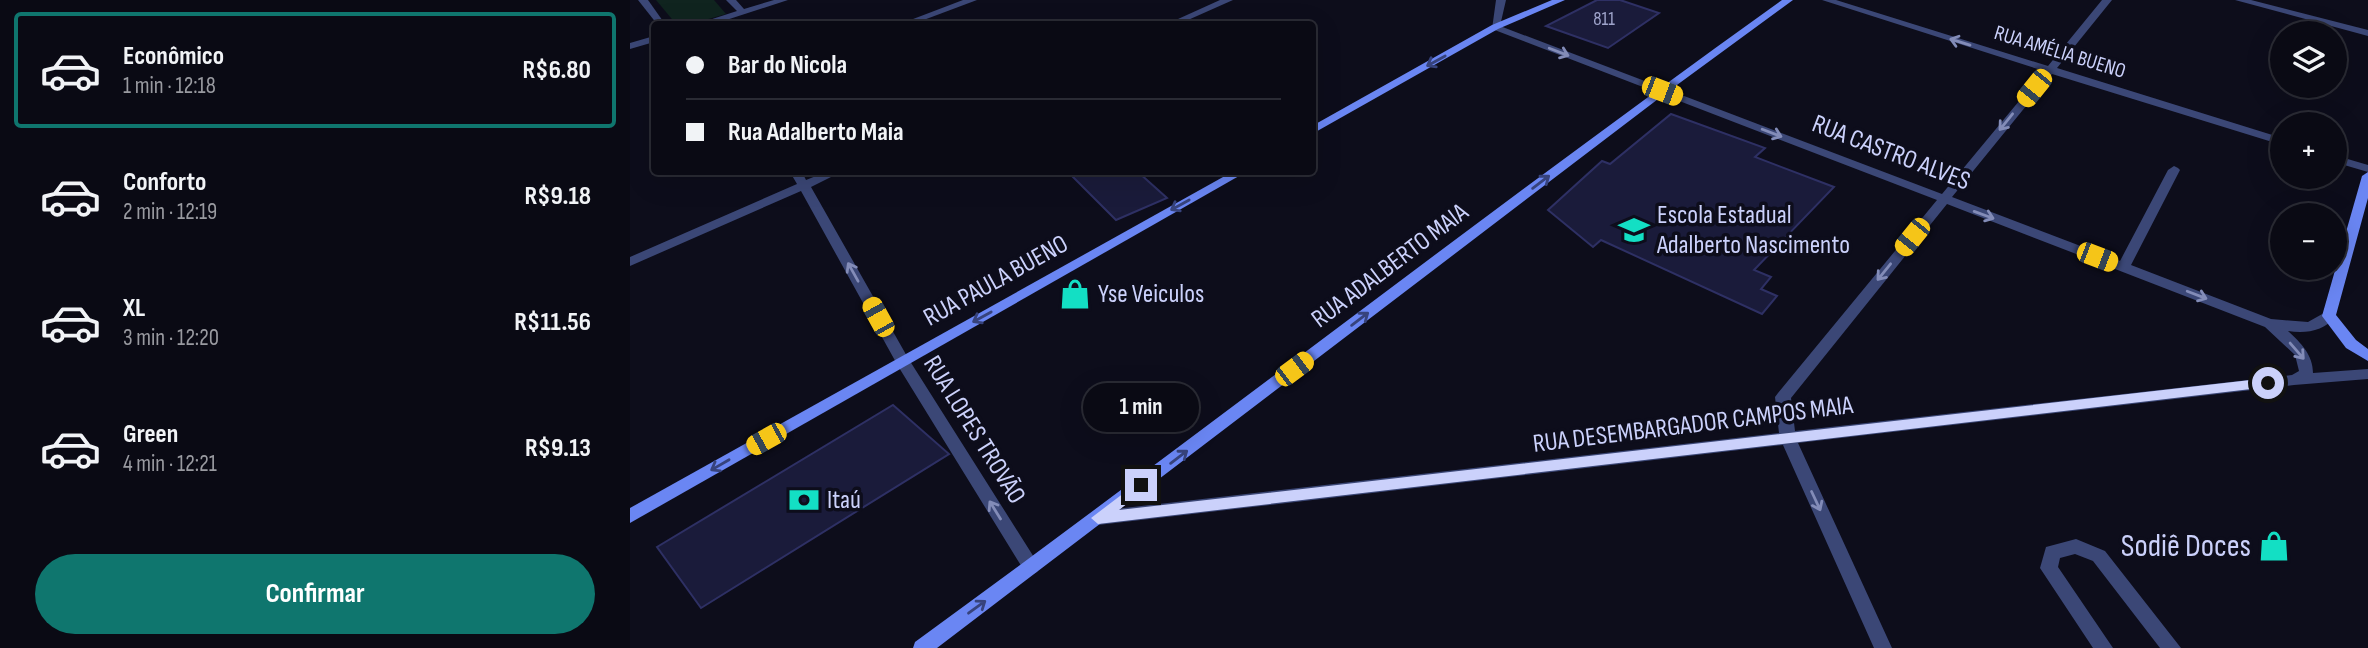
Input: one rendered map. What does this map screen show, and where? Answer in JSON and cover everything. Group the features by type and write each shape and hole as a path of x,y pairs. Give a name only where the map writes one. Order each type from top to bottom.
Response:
{"main road":[{"path":"1316,129 1496,27 1560,0"},
{"name":"RUA ADALBERTO MAIA","path":"922,648 1662,91 1788,0"},
{"name":"RUA PAULA BUENO","path":"630,516 1235,175"},
{"path":"2368,176 2329,316 2351,344 2368,356"}],"street":[{"path":"643,0 659,21"},
{"path":"731,0 743,13"},
{"path":"716,21 783,0"},
{"path":"913,21 972,0"},
{"path":"1179,21 1228,0"},
{"path":"1496,27 1501,0"},
{"name":"RUA AMÉLIA BUENO","path":"1827,0 2270,138"},
{"path":"1883,648 1788,439 1783,397 2107,0"},
{"path":"2240,0 2368,33"},
{"name":"RUA CASTRO ALVES","path":"1496,27 2269,323 2309,328 2318,326 2329,316"},
{"path":"630,46 651,40"},
{"path":"2347,162 2368,169"},
{"path":"2123,267 2174,170"},
{"name":"RUA LOPES TROVÃO","path":"798,175 902,362 1031,568"},
{"path":"630,261 828,175"},
{"name":"RUA CASTRO ALVES","path":"2269,323 2302,354 2307,364 2306,374 2294,380"},
{"path":"2294,380 2368,374"},
{"name":"RUA DESEMBARGADOR CAMPOS MAIA","path":"1098,518 2294,380"},
{"path":"2104,648 2049,568 2052,552 2076,546 2099,556 2172,648"}],"green space":[{"path":"656,0 714,0 726,14 702,21 674,21"}],"building":[{"path":"1597,0 1620,0 1659,13 1608,48 1546,26"},
{"path":"1671,114 1765,148 1755,157 1834,187 1754,270 1771,277 1761,289 1777,296 1762,314 1601,240 1593,247 1548,210 1602,161 1610,164"},
{"path":"1071,175 1141,175 1167,198 1116,220"},
{"name":"Itaú","path":"893,405 949,454 701,608 657,547"}],"place":[{"name":"Escola Estadual Adalberto Nascimento","path":"1634,230"},
{"name":"Yse Veiculos","path":"1075,294"},
{"name":"Itaú","path":"804,500"},
{"name":"Sodiê Doces","path":"2274,546"}],"route":[{"path":"1141,485 1098,518 2268,383"}]}
